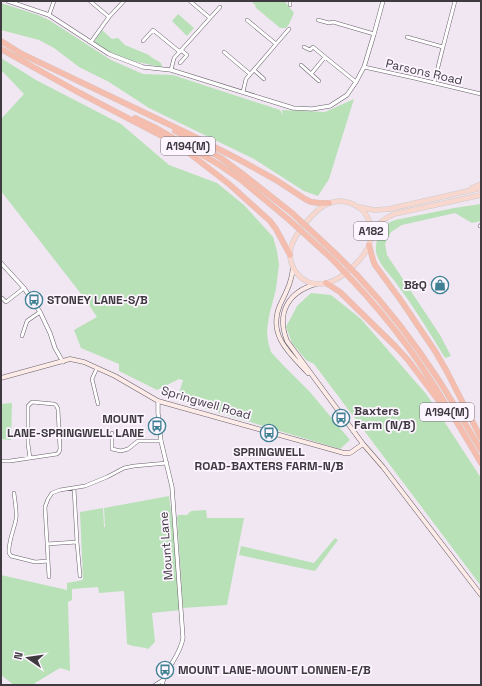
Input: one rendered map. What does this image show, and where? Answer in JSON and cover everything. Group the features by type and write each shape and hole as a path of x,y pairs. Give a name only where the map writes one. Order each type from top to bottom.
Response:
{"highway":[{"name":"A194(M)","path":"1,41 22,54 238,159 311,202 329,203"},
{"name":"A194(M)","path":"1,49 76,91 160,135 189,153 235,189 270,220 290,255"},
{"name":"A194(M)","path":"76,91 156,128 218,164 290,216"},
{"name":"A194(M)","path":"125,103 221,158 244,175 290,216 331,258 354,277 387,309 414,344 481,450"},
{"name":"A194(M)","path":"369,245 375,265 435,351 481,438"},
{"name":"A194(M)","path":"354,277 408,348 433,384 481,463"},
{"name":"A194(M)","path":"326,283 334,287 348,299 408,360 468,440"}],"main road":[{"path":"453,194 481,184"},
{"name":"A182","path":"329,203 347,202 358,207 374,210 389,209 481,188"},
{"name":"A182","path":"372,232 385,218 394,214 481,194"},
{"path":"454,201 481,198"},
{"path":"316,284 302,279 297,274 293,267 290,255 293,242 304,225 320,208 329,203"},
{"name":"A182","path":"316,284 326,283 338,278 350,269 365,253 369,245 372,232 369,220 358,207"},
{"path":"293,267 291,280 278,312 277,331 284,346 320,386"},
{"path":"316,284 296,293 286,306 282,324 287,341 364,444 384,467 481,595"},
{"name":"Springwell Road","path":"1,378 70,359 84,362 115,376 158,401 344,453 350,453 364,444"}],"street":[{"path":"8,1 49,15 109,54 143,67 171,70 293,108 312,109 330,106 347,94 356,82 364,67 383,1"},
{"path":"49,15 54,1"},
{"path":"90,1 109,17"},
{"path":"91,42 109,17 124,1"},
{"path":"190,1 210,18"},
{"path":"434,83 455,1"},
{"path":"171,70 174,58 220,7"},
{"path":"247,20 276,44"},
{"path":"318,20 329,23 333,22 374,34"},
{"path":"243,92 246,79 289,29"},
{"path":"143,41 153,30 187,55 180,63"},
{"path":"407,37 443,46"},
{"path":"304,47 310,50 313,47 356,82"},
{"path":"224,52 250,74"},
{"path":"311,74 325,57"},
{"path":"301,65 318,81"},
{"name":"Parsons Road","path":"364,67 481,94"},
{"path":"254,70 264,79"},
{"path":"1,263 24,288 40,312 55,348 63,362"},
{"path":"2,298 6,302 24,288"},
{"path":"22,336 27,321 40,312"},
{"path":"97,368 92,379 98,404"},
{"name":"Mount Lane","path":"158,401 161,441 173,494 183,638 182,646 163,680 162,685"},
{"path":"1,461 10,461 57,454 59,452 58,408 54,404 32,402 28,406 28,444 30,458"},
{"path":"112,433 112,449 122,451 128,449 138,441 161,441"},
{"path":"49,577 45,507 52,493 60,490 85,486 124,468 167,464"},
{"path":"74,488 80,576"},
{"path":"14,493 16,518 9,544 9,554 11,556 34,562 48,561"},
{"path":"47,544 77,542"},
{"path":"155,685 163,680"}],"green space":[{"path":"251,1 287,1 286,3 294,13 286,28 280,28 255,7 256,6"},
{"path":"1,3 49,20 111,60 143,74 173,75 280,110 283,115 282,110 325,112 354,99 329,179 318,196 304,191 254,159 149,108 109,82 79,67 54,48 39,40 1,30"},
{"path":"178,14 194,28 187,36 172,21"},
{"path":"102,30 112,39 118,38 125,45 149,55 161,63 162,67 132,61 110,52 94,42"},
{"path":"1,58 36,80 121,124 169,165 217,183 244,205 273,237 279,265 276,289 267,331 271,352 310,392 350,440 340,449 177,400 183,380 179,379 157,390 119,371 119,364 81,348 74,330 97,317 85,299 1,191 1,119 24,94 1,71"},
{"path":"481,204 481,221 472,223 455,213 402,225 391,232 385,244 387,255 440,335 451,356 445,358 409,301 379,261 376,252 377,242 380,231 384,226 395,220"},
{"path":"311,293 331,295 361,319 427,395 481,478 481,586 314,364 306,360 292,343 286,327 297,306"},
{"path":"12,403 11,440 1,439 1,404"},
{"path":"169,496 178,562 181,610 152,613 155,642 148,649 127,644 124,591 99,593 98,587 72,589 72,600 68,602 70,671 60,668 34,685 14,685 1,675 1,575 67,590 67,583 83,580 80,512 103,508 105,527 104,508"},
{"path":"206,510 207,518 244,518 227,605 183,608 177,518 178,515 187,515 191,511"},
{"path":"335,538 338,540 315,571 239,555 241,546 314,563"}],"place":[{"name":"B&Q","path":"440,285"},
{"name":"STONEY LANE-S/B","path":"34,300"},
{"name":"Baxters Farm (N/B)","path":"341,418"},
{"name":"MOUNT LANE-SPRINGWELL LANE","path":"157,426"},
{"name":"SPRINGWELL ROAD-BAXTERS FARM-N/B","path":"269,433"},
{"name":"MOUNT LANE-MOUNT LONNEN-E/B","path":"165,670"}]}
